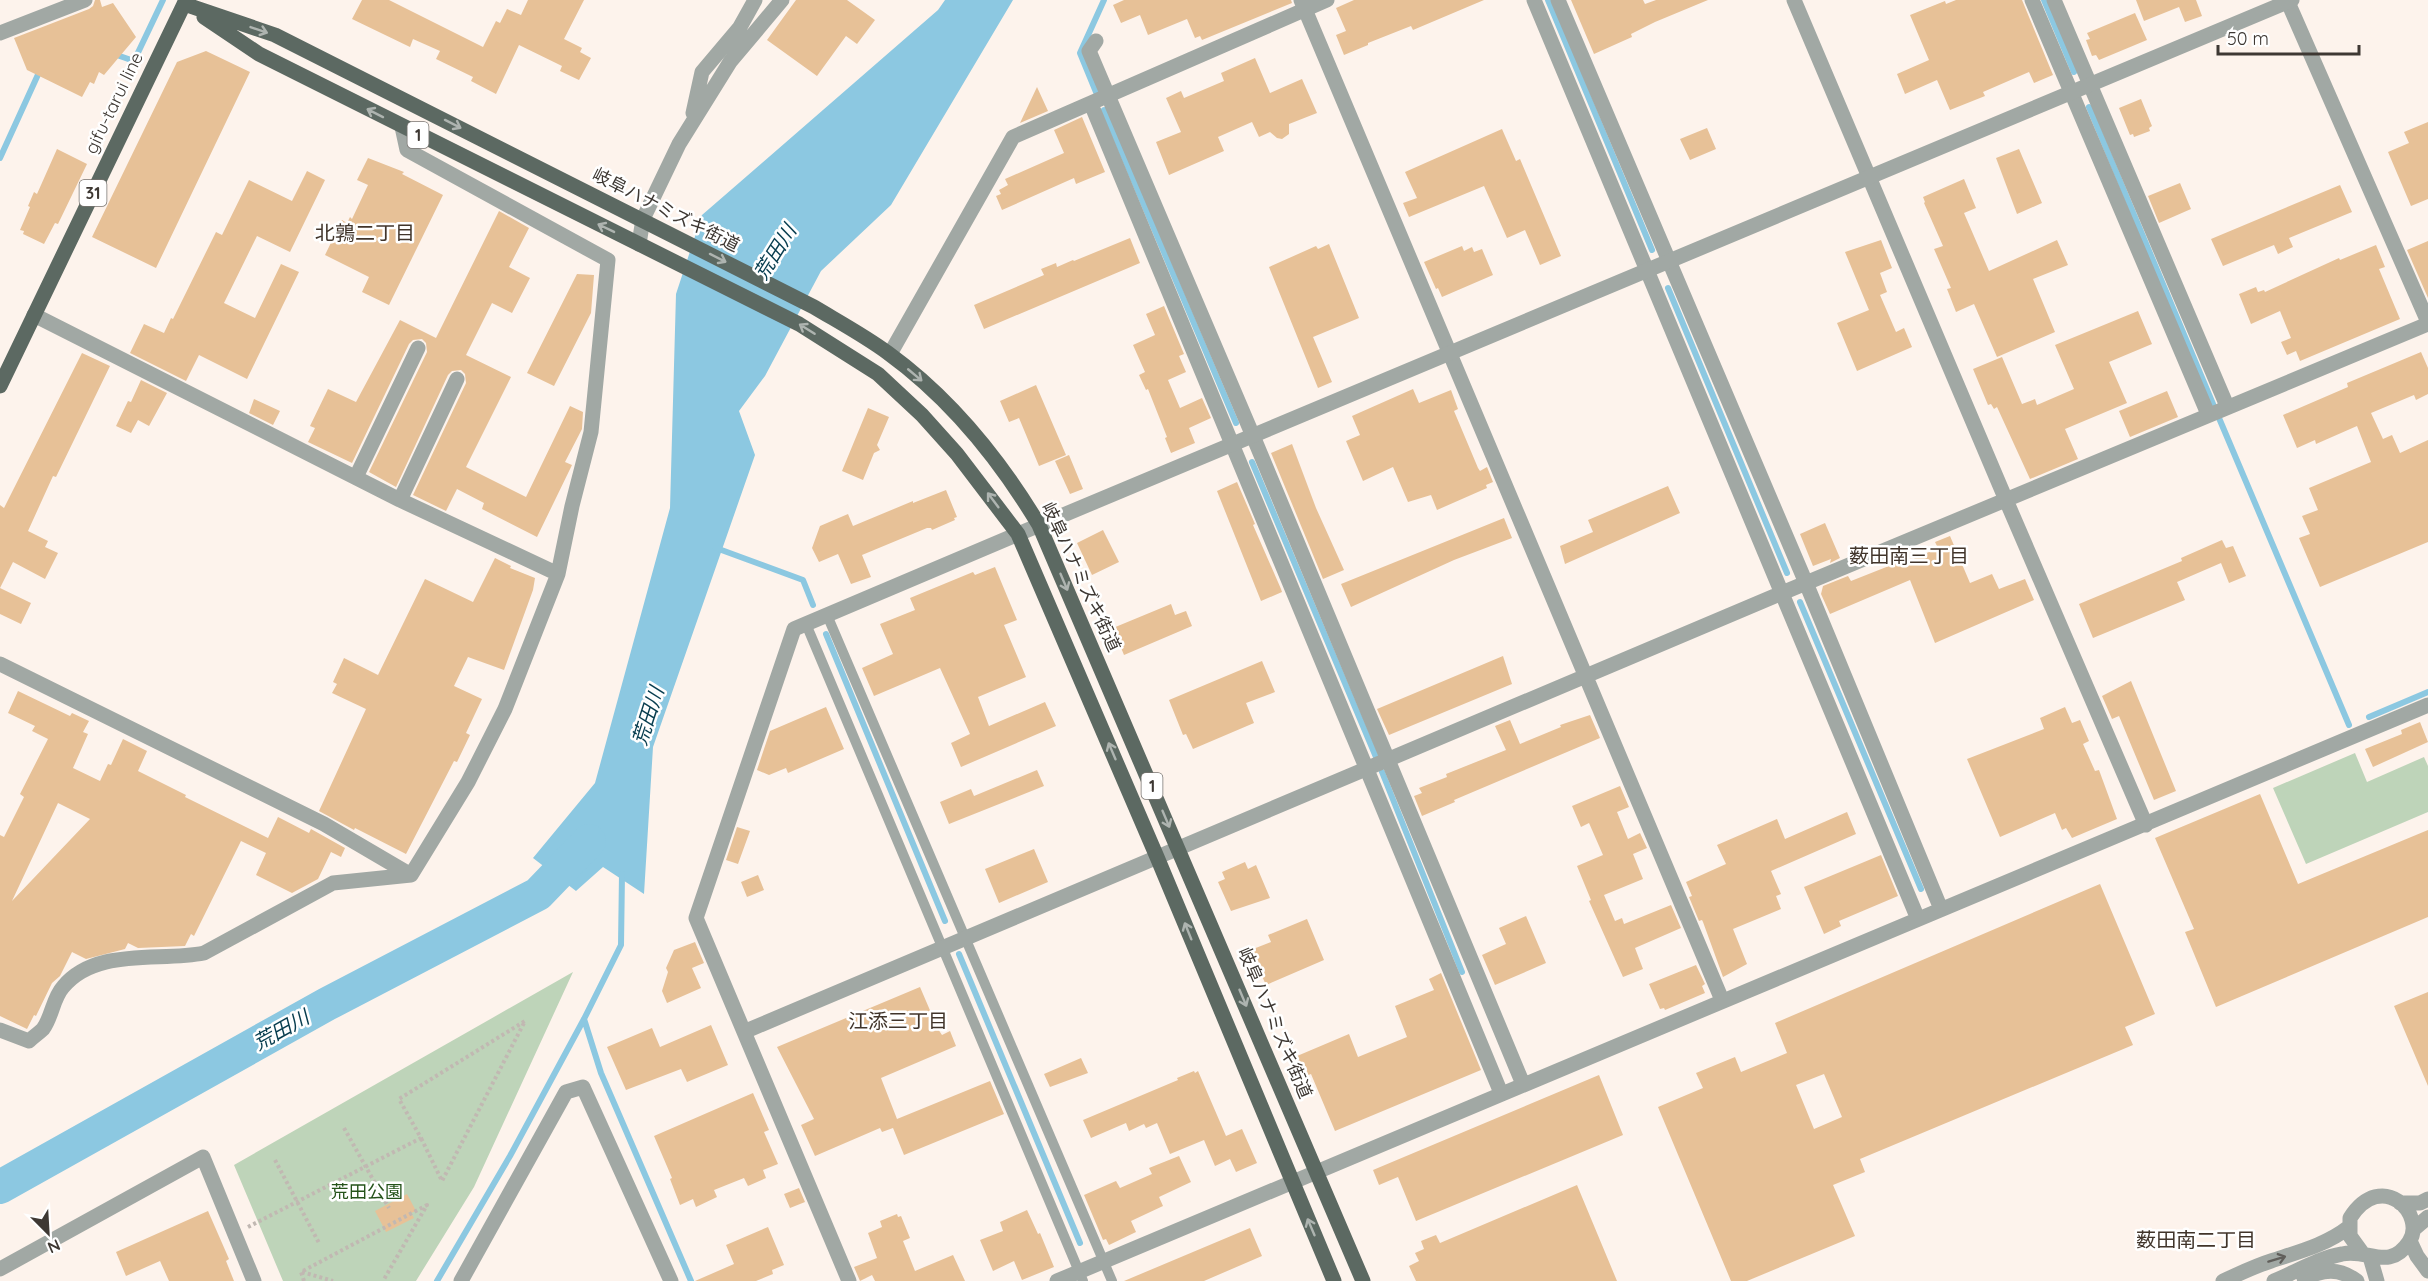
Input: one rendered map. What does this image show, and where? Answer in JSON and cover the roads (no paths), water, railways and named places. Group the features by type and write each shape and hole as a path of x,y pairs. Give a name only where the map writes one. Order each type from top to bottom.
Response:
{"main road":[{"name":"1","path":"183,1 259,54 799,324 878,374 922,415 963,462 1018,534 1158,857 1334,1281"},
{"name":"岐阜ハナミズキ街道","path":"183,1 275,35 814,307 890,354 961,418 991,454 1039,525 1363,1281"},
{"name":"gifu-tarui line","path":"0,386 183,1"}],"street":[{"path":"0,33 85,0"},
{"path":"691,125 702,72 740,27 755,0"},
{"path":"639,244 643,219 679,144 730,62 782,0"},
{"path":"890,354 1013,137 1091,104 1302,5 1328,0"},
{"path":"1534,0 1918,919"},
{"path":"1558,0 1806,583 1941,909"},
{"path":"1794,0 2146,825"},
{"path":"2032,0 2208,414"},
{"path":"2054,0 2227,406"},
{"path":"746,1031 1782,592 2428,323 2289,1 794,629 696,918 746,1031 849,1281"},
{"path":"1302,5 1722,1000"},
{"path":"1096,41 1089,51 1253,436 1523,1084"},
{"path":"1091,104 1501,1093"},
{"path":"402,127 407,150 608,260 591,432 558,574 506,709 468,782 411,875"},
{"path":"34,315 400,500 558,574"},
{"path":"356,477 418,348"},
{"path":"400,500 457,379"},
{"path":"0,664 324,824 411,875"},
{"path":"1057,1281 1081,1276 1104,1262 1292,1181 2428,705"},
{"path":"0,1030 29,1041 43,1028 62,987 87,968 121,959 188,956 204,953 333,883 411,875"},
{"path":"461,1281 566,1092 583,1087 671,1281"},
{"path":"0,1269 203,1157 254,1281"},
{"path":"2377,1281 2366,1255 2353,1242 2349,1227 2350,1218 2364,1200 2379,1195 2389,1196 2400,1203 2412,1218 2412,1235 2417,1256 2428,1271"},
{"path":"2400,1203 2420,1203 2428,1199"},
{"path":"2274,1281 2344,1253 2382,1259 2393,1256 2428,1217"},
{"path":"2223,1281 2336,1237 2349,1227"},
{"path":"2296,1281 2330,1270 2339,1271 2356,1281"}],"lane":[{"path":"827,615 1112,1281"},
{"path":"806,624 1081,1276"}],"water":[{"path":"945,0 1013,0 891,205 821,271 765,376 739,411 755,455 653,747 644,894 603,867 576,891 533,858 595,783 670,508 676,294 702,215 938,10"}],"waterway":[{"path":"114,54 134,61 163,0"},
{"path":"1096,92 1080,53 1104,0"},
{"path":"1548,0 1652,250"},
{"path":"2044,0 2074,72"},
{"path":"0,158 41,68"},
{"path":"2089,107 2213,404"},
{"path":"1104,110 1236,423"},
{"path":"1668,288 1787,573"},
{"path":"2219,418 2349,725"},
{"path":"1252,462 1376,757"},
{"path":"716,548 803,580 813,605"},
{"path":"1800,602 1921,889"},
{"path":"826,634 945,921"},
{"path":"2369,717 2428,692"},
{"path":"1382,772 1462,972"},
{"name":"荒田川","path":"0,1187 327,1004 538,894 589,841"},
{"path":"437,1281 510,1156 621,945 622,874"},
{"path":"959,954 1080,1243"},
{"path":"584,1019 601,1073 691,1281"}],"district":[{"name":"北鶉二丁目","path":"365,233"},
{"name":"薮田南三丁目","path":"1909,556"},
{"name":"江添三丁目","path":"898,1021"},
{"name":"薮田南二丁目","path":"2196,1240"}],"park label":[{"name":"荒田公園","path":"367,1192"}]}
